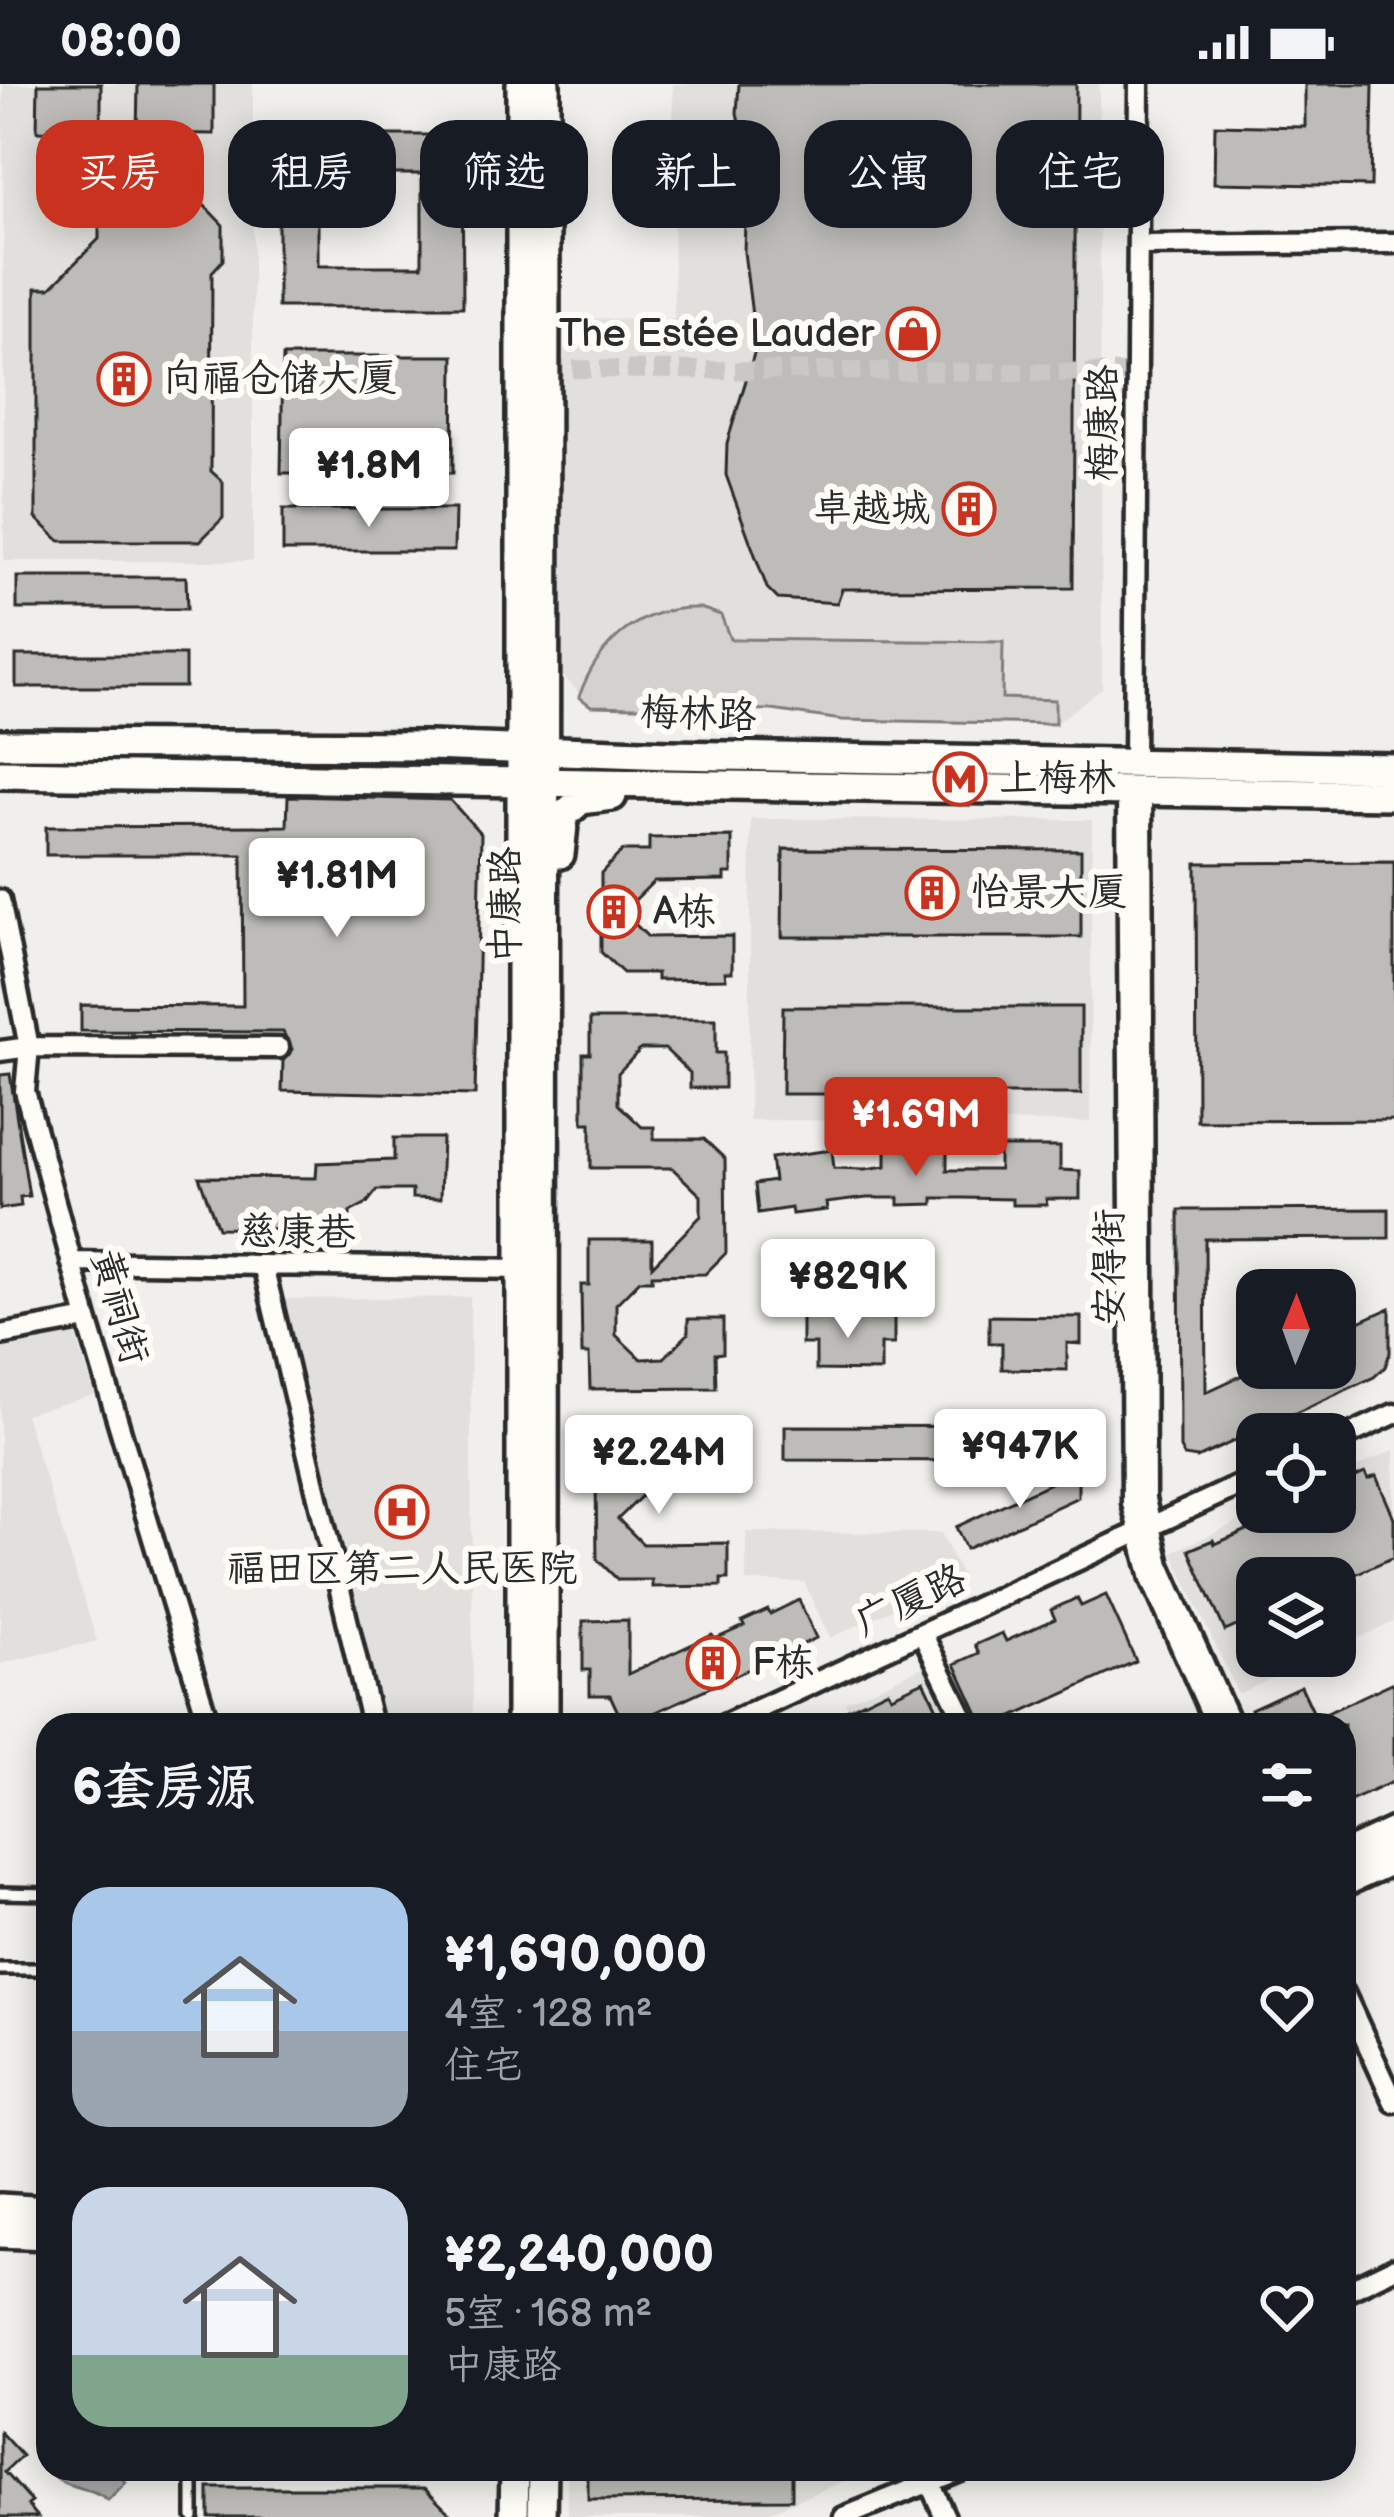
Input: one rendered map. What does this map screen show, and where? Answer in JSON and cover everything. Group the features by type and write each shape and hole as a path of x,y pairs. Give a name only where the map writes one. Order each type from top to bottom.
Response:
{"main road":[{"name":"中康路","path":"521,84 544,1713"},
{"name":"中康路","path":"531,643 545,84"},
{"path":"430,746 452,739 478,739 499,723 505,713 506,667 531,643 551,679 551,711 562,728 574,735 630,737 670,754"},
{"name":"梅林路","path":"0,744 430,746 1394,768"},
{"name":"梅林路","path":"0,774 1394,795"},
{"path":"429,779 453,791 483,794 502,807 510,821 512,859 533,880 559,861 564,815 581,800 669,786"},
{"name":"中康路","path":"520,1713 522,1269 533,880"},
{"path":"1356,1850 1394,1832"},
{"path":"1356,1876 1394,1859"},
{"path":"0,2208 36,2210"},
{"path":"0,2233 36,2234"},
{"path":"514,2517 515,2481"},
{"path":"542,2517 543,2481"}],"street":[{"name":"梅康路","path":"1134,763 1139,84"},
{"path":"1139,245 1394,243"},
{"name":"安得街","path":"1134,792 1130,1471 1151,1579 1211,1713"},
{"name":"黄祠街","path":"0,899 29,1047 26,1091 87,1319 205,1713"},
{"path":"0,1051 29,1047 279,1048"},
{"name":"慈康巷","path":"71,1262 522,1269"},
{"path":"263,1265 369,1713"},
{"path":"0,1335 87,1319"},
{"path":"1356,1431 1394,1414"},
{"name":"广厦路","path":"750,1713 1236,1487"},
{"name":"安得街","path":"1143,1529 1226,1713"},
{"path":"922,1633 961,1713"},
{"path":"1356,2019 1394,2102"},
{"path":"1356,2286 1394,2268"},
{"path":"844,2517 936,2481"},
{"path":"930,2484 945,2517"}],"lane":[{"path":"0,1893 36,1894"},
{"path":"0,1969 36,1969"},
{"path":"193,2481 193,2517"}],"shaded area":[{"name":"向福仓储大厦","path":"3,84 253,84 253,120 228,120 228,228 253,228 253,561 4,561"},
{"path":"673,84 1099,84 1099,120 996,120 996,228 1100,228 1102,688 1055,724 842,720 772,710 591,706 563,676 558,664 552,318 674,319 674,228 780,228 780,120 673,120"},
{"path":"700,608 721,615 730,639 1003,642 1002,698 1055,700 1055,724 842,720 772,710 591,706 579,697 597,660 624,631 658,613"},
{"path":"751,819 1092,820 1090,1122 749,1120"},
{"name":"福田区第二人民医院","path":"470,1297 473,1713 383,1713 281,1299"},
{"path":"76,1335 95,1395 25,1414 97,1641 0,1664 0,1345"},
{"path":"1394,1450 1394,1622 1356,1639 1356,1557 1236,1557 1236,1677 1275,1677 1238,1694 1172,1552 1236,1523 1236,1533 1356,1533 1356,1467"},
{"path":"746,1532 941,1533 962,1577 830,1638 804,1582 746,1582"},
{"path":"925,1666 947,1713 850,1713 845,1702"},
{"path":"124,2481 126,2483 108,2501 61,2482"},
{"path":"567,2481 844,2481 756,2517 568,2517"}],"building":[{"path":"38,84 101,84 101,120 37,120"},
{"path":"138,84 214,84 214,134 204,134 204,120 137,120"},
{"path":"739,84 1076,84 1076,120 996,120 996,228 1075,228 1073,588 842,589 837,603 778,599 767,588 726,475 727,443 756,347 745,228 780,228 780,120 739,120"},
{"path":"1305,84 1373,84 1371,186 1214,183 1215,125 1305,127"},
{"path":"396,135 420,135 420,174 396,174"},
{"name":"向福仓储大厦","path":"204,205 223,225 223,260 212,272 211,471 223,482 223,518 200,541 60,541 36,518 36,288 50,288 99,239 99,228 204,228"},
{"path":"278,228 318,228 318,266 422,266 422,228 463,228 463,307 278,307"},
{"path":"283,356 454,356 453,473 281,473"},
{"path":"283,509 455,509 454,551 283,551"},
{"path":"17,577 186,577 187,609 17,609"},
{"path":"16,655 185,655 185,687 16,687"},
{"path":"288,796 450,800 481,834 475,1095 282,1091 283,1061 292,1049 283,1032 81,1031 81,1005 243,1006 242,855 46,855 46,827 287,826"},
{"name":"A栋","path":"732,837 732,873 725,873 725,880 654,881 623,912 648,937 732,936 732,972 725,972 726,979 657,980 657,973 623,973 601,952 601,873 622,851 649,851 649,838"},
{"name":"怡景大厦","path":"783,849 1081,850 1081,937 782,937"},
{"path":"1394,862 1394,1120 1197,1121 1196,863"},
{"path":"783,1007 1081,1007 1081,1094 782,1094"},
{"path":"590,1019 716,1019 716,1053 724,1053 724,1088 690,1088 690,1073 665,1049 641,1049 618,1073 618,1104 642,1127 654,1127 654,1139 704,1139 725,1159 726,1253 705,1274 652,1275 652,1280 640,1280 616,1304 616,1335 641,1359 664,1358 688,1334 688,1319 723,1319 723,1353 715,1354 716,1388 590,1389 589,1354 582,1354 581,1285 589,1285 589,1240 652,1240 652,1266 701,1216 701,1196 672,1168 591,1168 591,1123 583,1123 583,1054 590,1054"},
{"path":"10,1074 29,1196 20,1197 21,1206 0,1209 0,1075"},
{"path":"394,1138 442,1138 440,1199 412,1198 412,1190 377,1190 367,1203 350,1212 350,1230 218,1228 199,1177 316,1178 317,1163 394,1160"},
{"path":"886,1146 947,1146 947,1170 999,1170 999,1147 1060,1147 1060,1170 1080,1171 1080,1199 1012,1205 1012,1199 933,1198 933,1204 899,1205 899,1198 867,1198 826,1203 827,1210 758,1213 755,1184 774,1181 771,1158 832,1150 834,1168 865,1169 886,1166"},
{"path":"1389,1209 1389,1238 1205,1239 1206,1392 1236,1378 1236,1389 1348,1389 1295,1413 1236,1413 1236,1440 1197,1458 1184,1456 1180,1448 1179,1210"},
{"path":"1390,1308 1390,1353 1385,1367 1356,1385 1356,1323"},
{"path":"989,1316 1081,1317 1081,1344 1067,1343 1067,1370 1002,1369 1002,1343 989,1343"},
{"path":"802,1317 894,1317 894,1344 881,1344 881,1371 816,1370 816,1344 802,1344"},
{"path":"785,1426 1079,1427 1079,1452 975,1452 975,1461 785,1460"},
{"path":"727,1444 727,1480 721,1480 721,1487 650,1488 618,1519 643,1544 728,1543 728,1579 721,1579 721,1586 652,1587 652,1580 618,1580 597,1559 596,1480 617,1458 645,1458 645,1445"},
{"path":"1078,1470 1078,1497 966,1549 956,1527"},
{"path":"1376,1476 1394,1518 1394,1557 1356,1574 1356,1557 1236,1557 1236,1626 1225,1631 1189,1550 1240,1533 1356,1533 1356,1477"},
{"path":"1106,1595 1136,1661 1021,1713 977,1713 955,1664 979,1653 975,1645 1002,1633 1006,1641 1055,1619 1051,1610 1077,1598 1081,1606"},
{"name":"F栋","path":"799,1600 816,1638 654,1713 618,1713 610,1695 590,1695 590,1670 583,1670 583,1621 628,1620 628,1674 712,1635 715,1639 744,1626 742,1622 768,1610 770,1614"},
{"path":"924,1681 939,1713 840,1713 888,1690 891,1696"},
{"path":"1394,1682 1394,1781 1356,1798 1356,1713 1327,1713"},
{"path":"1301,1686 1314,1713 1253,1713 1251,1709"},
{"path":"0,2432 22,2456 5,2472 32,2502 28,2505 38,2517 0,2517"},
{"path":"588,2481 792,2481 792,2499 588,2500"},
{"path":"209,2488 425,2488 454,2517 209,2517"}],"tunnel":[{"path":"546,369 1136,373"}],"place":[{"name":"The Estée Lauder","path":"913,334"},
{"name":"向福仓储大厦","path":"124,379"},
{"name":"卓越城","path":"969,509"},
{"name":"上梅林","path":"960,779"},
{"name":"怡景大厦","path":"932,893"},
{"name":"A栋","path":"614,912"},
{"name":"福田区第二人民医院","path":"402,1512"},
{"name":"F栋","path":"713,1663"}]}
